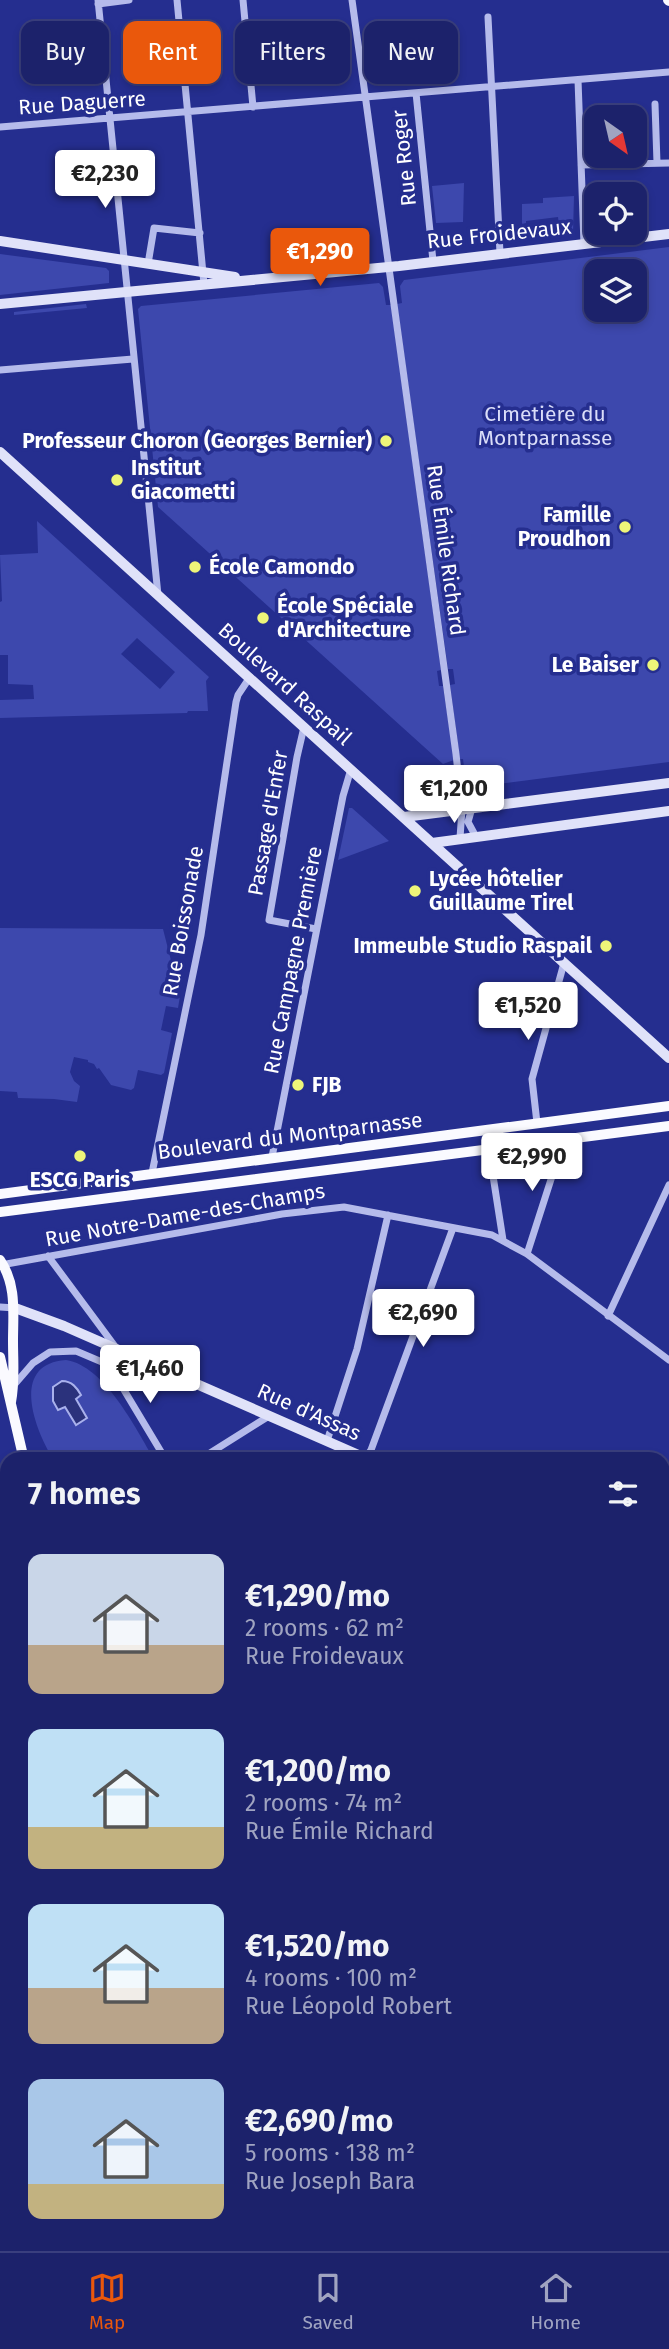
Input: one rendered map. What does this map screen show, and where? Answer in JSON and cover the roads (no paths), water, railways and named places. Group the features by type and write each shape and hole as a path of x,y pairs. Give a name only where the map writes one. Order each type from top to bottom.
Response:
{"main road":[{"name":"Rue Froidevaux","path":"647,237 669,234"},
{"name":"Rue Froidevaux","path":"0,241 250,279"},
{"name":"Rue Froidevaux","path":"0,304 389,267 584,244"},
{"name":"Boulevard Raspail","path":"0,452 669,1058"},
{"path":"404,817 669,783"},
{"path":"432,843 475,835 669,811"},
{"name":"Boulevard du Montparnasse","path":"0,1194 669,1106"},
{"name":"Boulevard du Montparnasse","path":"0,1212 669,1126"},
{"path":"1,1263 11,1285 15,1308 8,1394"},
{"name":"Rue d'Assas","path":"15,1308 31,1312 351,1452"},
{"path":"0,1357 22,1452"}],"street":[{"path":"130,0 98,2 158,595"},
{"path":"177,0 204,284"},
{"path":"243,0 253,107"},
{"name":"Rue Émile Richard","path":"352,0 454,742 467,809 460,838"},
{"path":"488,17 500,253"},
{"name":"Rue Daguerre","path":"0,127 669,72"},
{"path":"578,80 584,244"},
{"name":"Rue Roger","path":"416,93 433,261"},
{"path":"655,104 657,163"},
{"path":"581,165 669,163"},
{"path":"148,264 154,228 200,233"},
{"path":"0,370 133,359"},
{"name":"Rue Boissonade","path":"152,1173 200,938 236,702 250,677"},
{"name":"Passage d'Enfer","path":"304,727 269,920 316,929"},
{"name":"Rue Campagne Première","path":"272,1157 343,796 351,769"},
{"path":"467,809 468,822 475,835"},
{"path":"537,1123 532,1079 564,963"},
{"path":"527,1254 564,1139"},
{"path":"489,1150 503,1240"},
{"path":"608,1316 669,1185"},
{"name":"Rue Notre-Dame-des-Champs","path":"1,1263 344,1207 503,1240 527,1254 669,1360"},
{"path":"327,1441 357,1349 388,1215"},
{"path":"370,1452 453,1228"},
{"path":"48,1256 117,1349 109,1365"},
{"name":"Rue d'Assas","path":"0,1307 15,1308"},
{"path":"8,1394 36,1359 54,1351 76,1351 109,1365 161,1452"},
{"path":"212,1452 269,1416"}],"place":[{"name":"Professeur Choron (Georges Bernier)","path":"386,441"},
{"name":"Institut Giacometti","path":"117,480"},
{"name":"Famille Proudhon","path":"625,527"},
{"name":"École Camondo","path":"195,567"},
{"name":"École Spéciale d'Architecture","path":"263,618"},
{"name":"Le Baiser","path":"653,665"},
{"name":"Lycée hôtelier Guillaume Tirel","path":"415,891"},
{"name":"Immeuble Studio Raspail","path":"606,946"},
{"name":"FJB","path":"298,1085"},
{"name":"ESCG Paris","path":"80,1156"}],"park label":[{"name":"Cimetière du Montparnasse","path":"545,426"}]}
